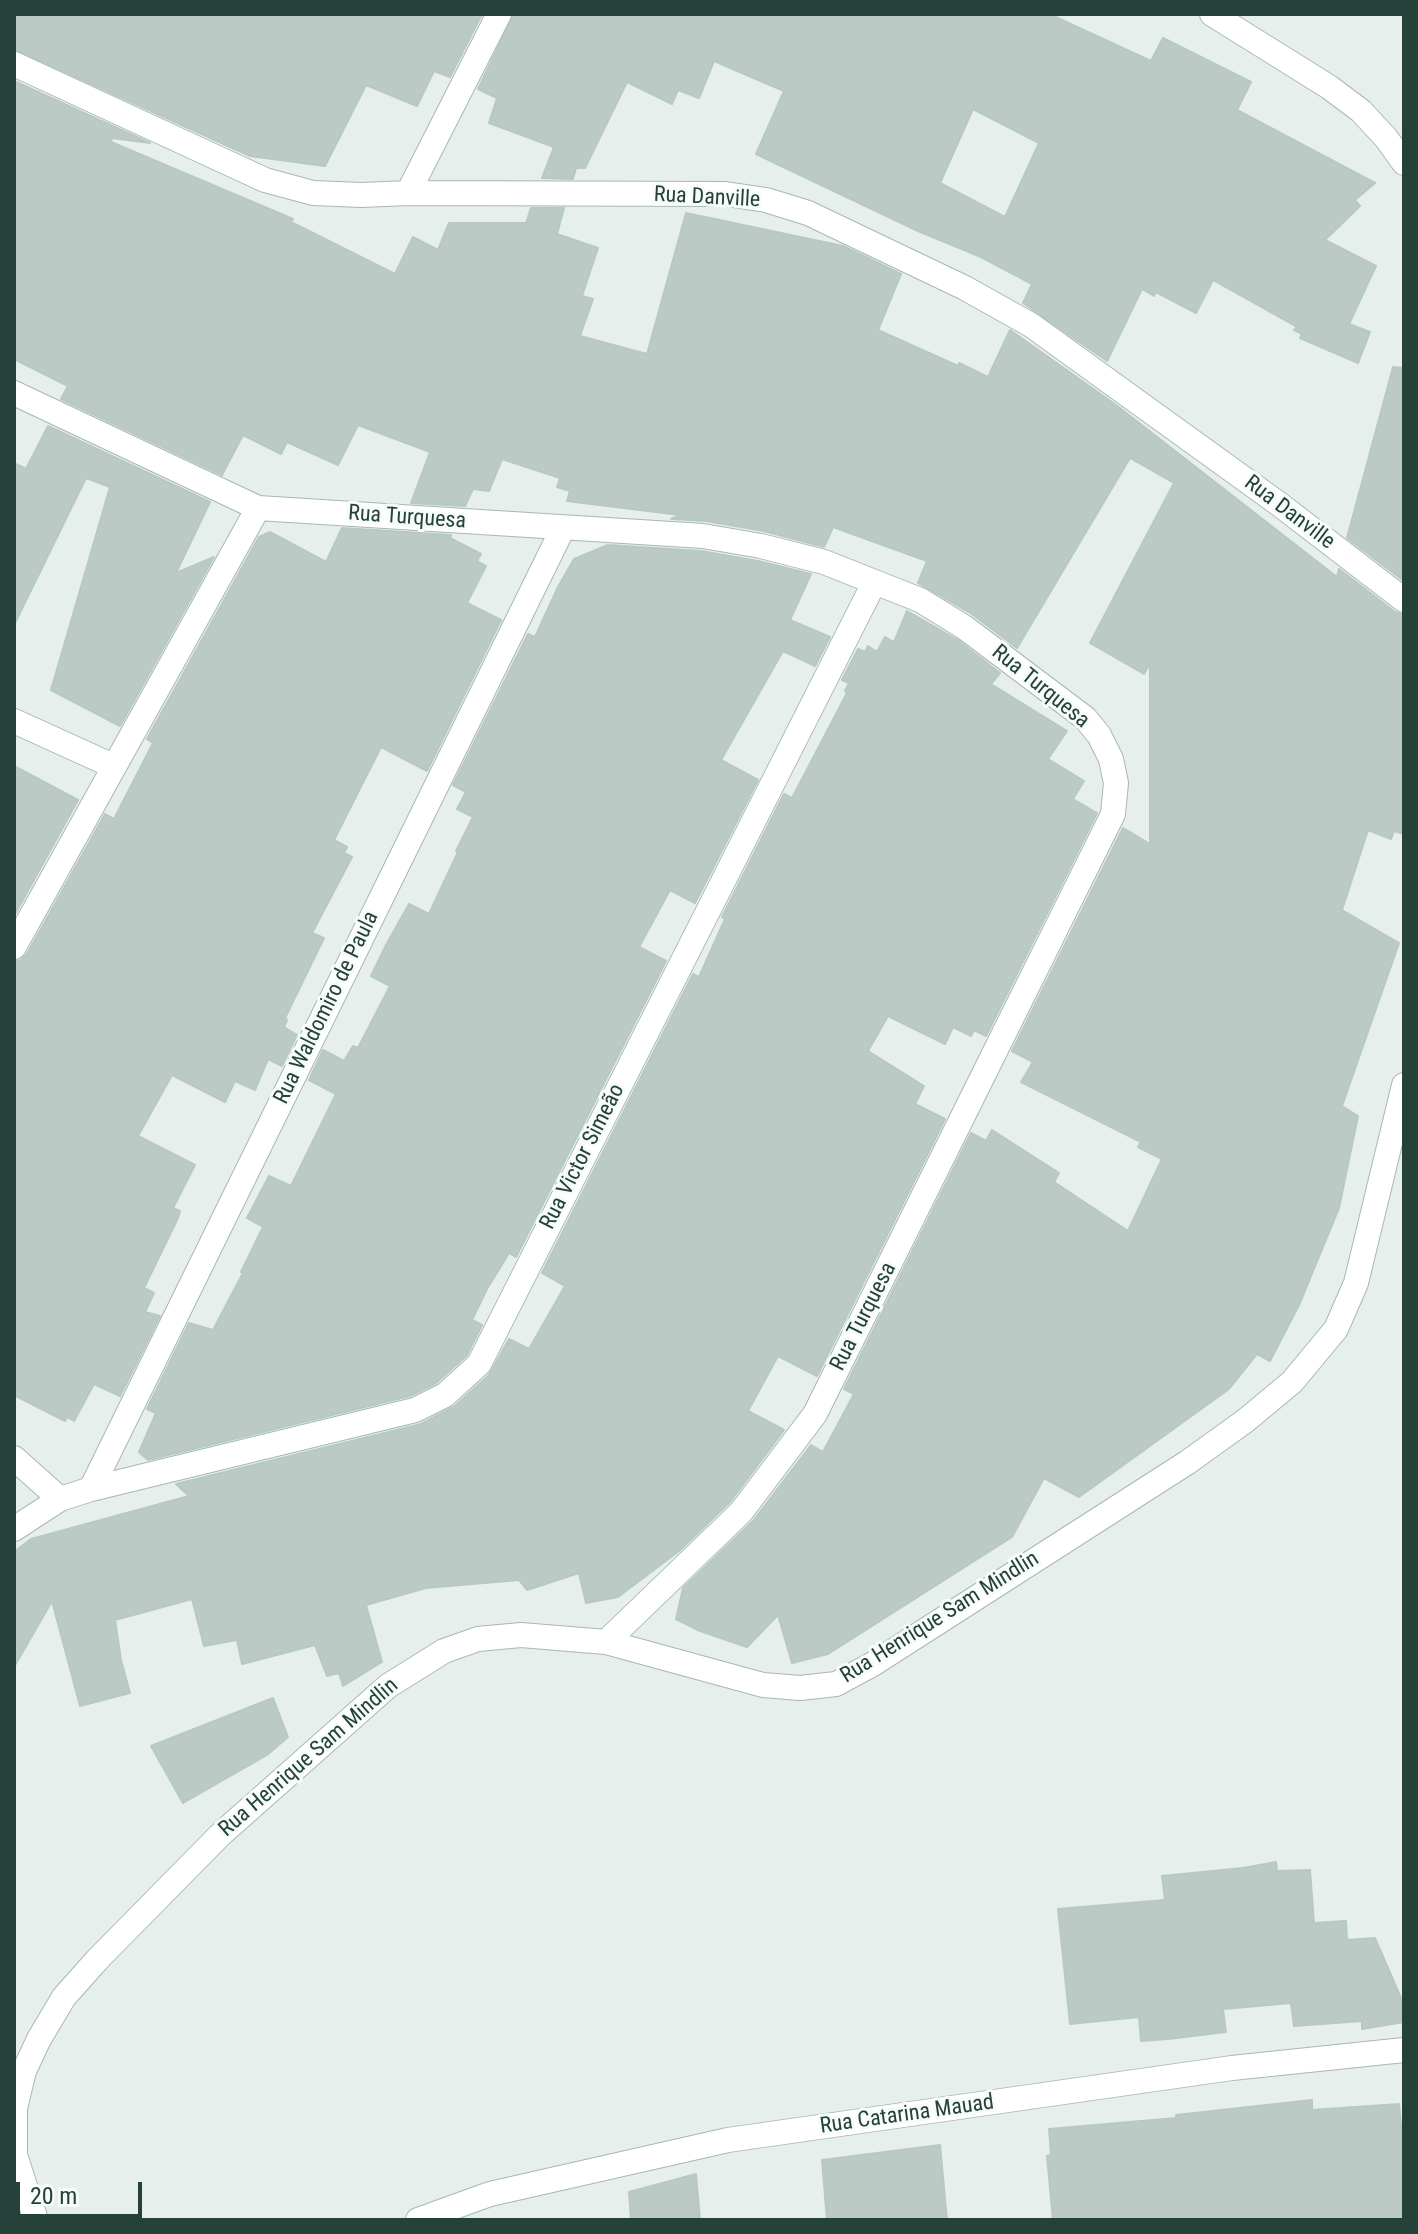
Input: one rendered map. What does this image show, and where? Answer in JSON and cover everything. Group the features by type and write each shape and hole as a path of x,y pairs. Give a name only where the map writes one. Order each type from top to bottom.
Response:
{"street":[{"path":"408,193 499,14"},
{"path":"1212,14 1361,111 1404,163"},
{"name":"Rua Danville","path":"14,64 265,180 313,193 726,194 766,200 808,213 965,288 1031,325 1279,504 1404,600"},
{"name":"Rua Turquesa","path":"14,393 258,508 703,536 761,546 824,562 920,600 964,627 1085,718 1099,735 1111,759 1116,783 1113,814 815,1414 741,1512 606,1642"},
{"path":"14,947 258,508"},
{"name":"Rua Waldomiro de Paula","path":"91,1489 563,528"},
{"name":"Rua Victor Simeão","path":"14,1529 60,1499 91,1489 415,1410 445,1395 479,1364 874,583"},
{"path":"14,721 113,766"},
{"name":"Rua Henrique Sam Mindlin","path":"36,2220 15,2155 15,2108 24,2071 64,1997 210,1845 388,1686 444,1651 478,1639 521,1635 606,1642 763,1685 800,1688 836,1684 873,1664 1188,1462 1292,1382 1336,1329 1356,1283 1404,1085"},
{"path":"14,1458 60,1499"},
{"name":"Rua Catarina Mauad","path":"418,2220 490,2194 728,2140 1232,2068 1404,2050"}],"building":[{"path":"14,14 482,14 450,77 434,71 417,106 366,85 325,166 250,156 14,49"},
{"path":"514,14 1049,14 1151,61 1163,38 1251,82 1237,110 1375,183 1355,200 1360,206 1325,240 1376,266 1349,324 1370,332 1358,363 1300,338 1302,334 1294,330 1297,327 1213,280 1196,313 1156,292 1154,296 1142,289 1107,361 1023,303 1032,284 981,257 918,231 756,154 784,91 714,61 699,98 678,90 672,104 627,82 585,168 576,168 573,179 542,178 554,147 489,123 497,98 478,89","holes":["973,109 1039,143 1005,217 940,183"]},
{"path":"14,81 150,143 112,138 111,142 293,219 291,222 395,274 413,237 438,250 449,223 526,223 531,208 564,208 557,234 598,248 582,296 593,299 580,336 647,354 686,213 843,246 901,274 878,330 988,377 1010,330 1116,405 1337,577 1339,569 1395,612 1404,615 1404,834 1394,831 1391,839 1368,830 1342,910 1399,943 1342,1106 1358,1116 1339,1208 1299,1305 1270,1361 1257,1354 1229,1389 1079,1497 1044,1478 1012,1537 828,1654 792,1663 778,1615 747,1647 676,1619 683,1588 753,1521 811,1445 823,1452 854,1394 844,1389 971,1133 986,1141 992,1130 1059,1173 1054,1182 1128,1231 1162,1159 1138,1147 1141,1142 1021,1082 1033,1062 1012,1051 1123,828 1150,844 1150,663 1144,674 1090,643 1174,483 1130,458 1017,648 972,614 918,583 927,561 833,527 824,547 764,531 706,521 671,519 680,515 567,501 570,491 557,487 560,478 502,459 489,491 473,489 465,506 411,503 430,452 358,425 338,465 287,442 281,454 243,435 222,475 61,399 68,386 14,359"},
{"path":"1393,367 1404,368 1404,581 1347,538"},
{"path":"48,426 210,502 176,573 214,557 120,726 51,690 110,487 86,478 14,625 14,463 26,469"},
{"path":"342,528 451,535 450,538 481,554 477,561 486,566 467,603 501,620 427,771 381,747 334,840 347,847 344,853 352,857 312,933 324,938 285,1018 284,1027 297,1035 282,1066 268,1059 255,1090 235,1081 225,1102 172,1075 138,1136 195,1165 173,1208 180,1211 178,1218 144,1288 154,1293 145,1312 160,1316 120,1396 94,1384 74,1421 67,1417 65,1421 14,1395 14,962 27,954 105,814 114,819 153,743 147,739 259,537 270,532 326,562"},
{"path":"608,545 701,551 811,574 790,620 830,637 815,666 783,651 721,760 758,780 695,903 670,890 639,947 666,961 516,1257 509,1253 487,1289 472,1320 482,1325 467,1355 436,1383 410,1396 148,1460 139,1452 156,1413 147,1409 189,1323 213,1330 263,1227 247,1218 269,1176 291,1186 336,1094 309,1080 323,1050 344,1061 353,1046 358,1048 390,986 371,976 386,945 409,904 429,914 458,852 473,817 457,809 466,792 453,785 528,634 535,637 574,559"},
{"path":"907,611 956,639 1000,673 991,684 1067,731 1048,759 1084,781 1073,799 1097,813 986,1036 974,1030 971,1036 953,1027 945,1044 888,1016 868,1051 924,1086 915,1104 945,1119 817,1376 778,1356 748,1411 784,1430 730,1502 679,1551 618,1597 586,1603 579,1573 527,1590 519,1580 426,1588 366,1605 382,1662 343,1686 339,1673 327,1676 315,1645 242,1664 237,1640 204,1646 192,1599 115,1620 130,1693 80,1706 52,1601 14,1667 14,1552 31,1539 189,1496 176,1484 421,1424 455,1406 489,1375 509,1339 529,1349 565,1286 542,1273 693,974 699,977 725,919 722,917 784,794 792,798 847,693 849,683 842,680 858,649 865,652 868,646 877,652 885,637 894,642"},
{"path":"14,766 78,800 14,916"},
{"path":"273,1698 288,1737 267,1755 183,1803 151,1746"},
{"path":"1276,1862 1277,1871 1310,1870 1314,1923 1346,1921 1347,1940 1375,1938 1404,2005 1404,2022 1362,2029 1362,2021 1294,2026 1291,2003 1223,2009 1226,2032 1168,2039 1141,2041 1139,2017 1070,2024 1058,1909 1165,1900 1162,1876"},
{"path":"1312,2100 1312,2110 1399,2104 1401,2126 1404,2125 1404,2220 1053,2220 1047,2156 1051,2155 1049,2129 1176,2118 1176,2115"},
{"path":"940,2145 947,2220 827,2220 822,2160"},
{"path":"696,2174 700,2220 631,2220 629,2192"}]}
